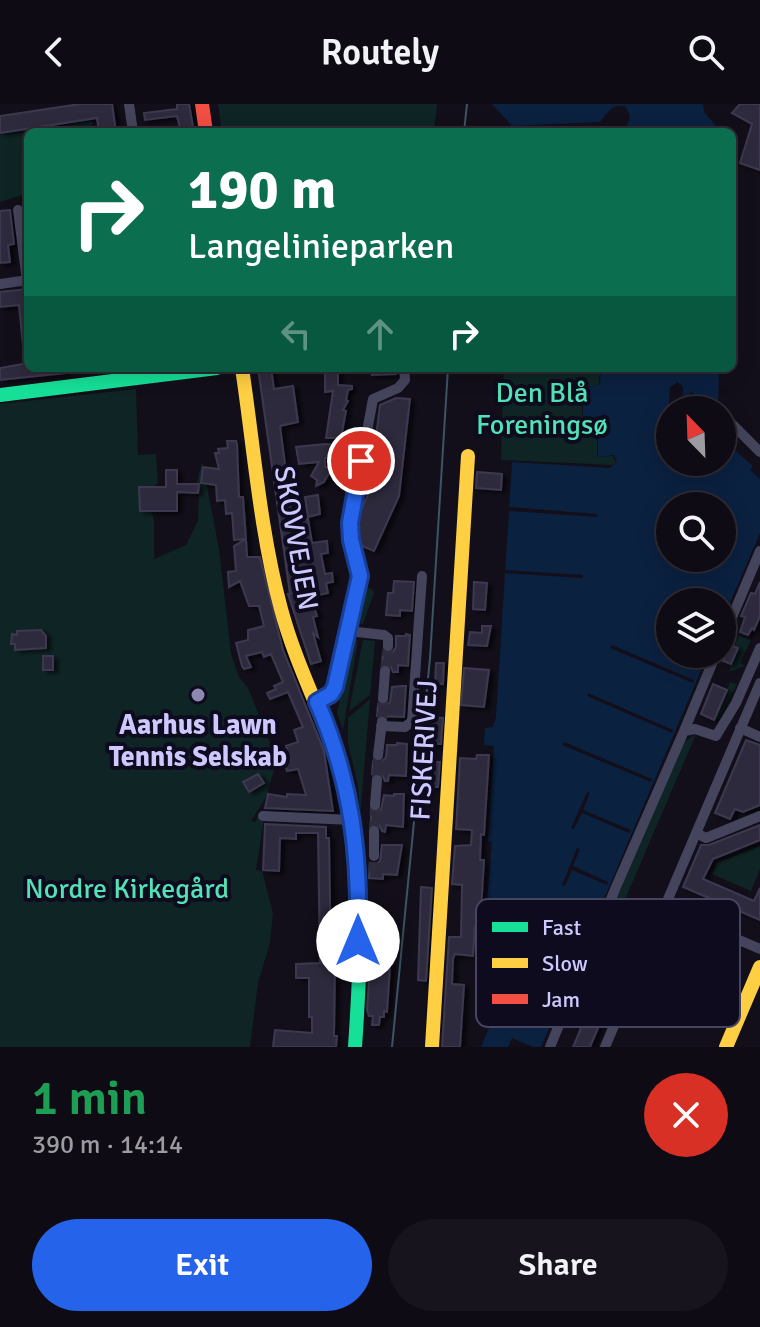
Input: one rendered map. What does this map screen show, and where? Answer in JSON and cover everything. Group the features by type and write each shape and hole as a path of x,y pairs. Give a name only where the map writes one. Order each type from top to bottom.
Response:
{"street":[{"path":"129,104 132,128"},
{"path":"202,104 205,128"},
{"path":"211,104 214,128"},
{"path":"18,210 24,257"},
{"path":"0,284 24,280"},
{"path":"0,395 185,372"},
{"name":"SKOVVEJEN","path":"243,372 277,591 289,635 338,758 359,920 355,1047"},
{"path":"317,702 331,694 335,687 352,631 360,576 350,523 373,399 398,388 405,380 404,372"},
{"path":"736,428 760,452"},
{"name":"FISKERIVEJ","path":"432,1047 468,456"},
{"path":"736,608 760,551"},
{"path":"378,755 381,724 405,727 412,721 422,576"},
{"path":"352,631 386,640"},
{"path":"689,730 716,736 736,703 760,648"},
{"path":"612,899 689,730 711,668"},
{"path":"383,698 385,671"},
{"path":"668,899 759,689"},
{"path":"740,728 760,737"},
{"path":"375,805 377,780"},
{"path":"263,816 348,820"},
{"path":"696,833 706,838 760,816"},
{"name":"SKOVVEJEN","path":"346,1047 350,880 348,820"},
{"path":"374,831 374,856"},
{"path":"740,941 760,949"},
{"path":"740,1014 760,967"},
{"path":"550,1047 558,1027"},
{"path":"605,1047 613,1027"},
{"path":"726,1047 734,1027"}],"green space":[{"path":"218,104 437,104 434,128 221,128"},
{"path":"92,121 93,128 46,128"},
{"path":"24,131 24,194 0,202 0,135"},
{"name":"Den Blå Foreningsø","path":"504,372 600,372 599,385 582,388 582,427 597,432 597,457 613,456 614,465 501,460"},
{"name":"Nordre Kirkegård","path":"136,389 138,455 156,454 158,483 147,491 154,521 154,559 186,545 198,521 199,493 195,492 202,461 219,549 231,654 273,750 274,770 266,797 251,821 264,818 256,870 262,871 273,913 270,942 258,983 250,1047 0,1047 0,404"},
{"path":"363,588 372,589 374,593 363,624 355,623"},
{"path":"739,636 751,640 740,663 745,666 729,672 731,668 736,668 736,642"},
{"path":"358,640 343,730 337,713 352,641"},
{"path":"363,640 375,641 370,695 349,711"},
{"path":"730,682 737,684 719,719 714,720"},
{"path":"370,699 360,817 358,786 348,743 348,718"},
{"path":"696,734 625,899 616,899 683,743"},
{"path":"760,846 760,869 751,891 712,874 717,863"}],"water":[{"path":"492,104 703,104 704,112 716,126 625,128 629,116 627,110 625,106 617,106 600,122 512,126"},
{"path":"601,372 719,372 718,396 696,396 692,392 682,396 683,387 678,382 670,387 669,396 656,396 656,476 736,476 736,451 753,466 750,470 760,479 760,541 736,597 736,588 656,588 656,668 706,668 607,899 487,899 494,746 484,745 485,728 493,727 496,717 512,462 610,468 617,462 614,455 598,457 598,431 583,427 583,388 600,385"},
{"path":"487,1027 553,1027 544,1047 533,1047 512,1038 508,1047 481,1047"}],"pier":[{"path":"509,507 597,514 597,517 509,511"},
{"path":"760,533 760,541 736,597 736,589"},
{"path":"505,570 583,575 583,578 505,573"},
{"path":"612,645 656,664 656,667 610,648"},
{"path":"657,668 666,668 694,680 693,683"},
{"path":"702,668 706,668 607,899 604,899"},
{"path":"588,693 673,730 672,733 587,696"},
{"path":"564,742 652,779 651,782 562,745"},
{"path":"587,792 590,793 583,810 631,830 629,833 582,813 574,829 571,828"},
{"path":"577,848 580,849 573,866 608,882 607,885 572,870 565,886 562,885"},
{"path":"549,1027 553,1027 544,1047 541,1047"}],"building":[{"path":"80,104 112,104 115,128 98,128 97,118 0,133 0,116"},
{"path":"177,104 189,104 193,128 180,128 177,116 145,120 144,113 177,109"},
{"path":"740,104 760,104 760,170 740,163 752,124 732,113"},
{"path":"10,210 14,244 8,245 10,262 0,263 0,211"},
{"path":"24,289 24,346 19,305 0,307 0,292"},
{"path":"24,364 24,372 65,373 0,380 0,368"},
{"path":"259,372 272,372 274,389 293,386 298,422 280,426 292,518 308,519 312,543 327,541 328,553 321,554 325,574 332,573 333,582 326,583 328,593 314,596 315,600 312,601 317,616 313,617 318,637 313,633 321,661 311,664 290,594"},
{"path":"325,372 338,372 338,385 352,386 343,410 346,411 341,438 326,438 333,391 325,392"},
{"path":"372,372 396,372 396,374 372,375"},
{"path":"396,398 410,399 399,496 374,551 360,545 358,524 371,488 372,472 377,473 378,459 374,459 374,450 379,451 381,437 376,437 380,405"},
{"path":"227,441 236,441 237,444 239,497 243,497 246,539 234,540 232,513 226,514 225,500 217,501 216,485 201,483 203,467 219,469 215,453 219,453 218,449 228,448"},
{"path":"338,445 336,458 325,458 325,467 332,468 324,482 316,486 317,480 311,476 319,462 299,464 296,447"},
{"path":"166,470 177,470 177,484 199,484 198,493 177,492 177,511 140,511 139,487 166,487"},
{"path":"477,472 502,474 501,490 476,488"},
{"path":"318,495 320,514 308,517 305,497"},
{"path":"246,539 247,557 260,557 283,650 324,751 333,811 265,808 268,794 287,797 287,794 306,795 298,769 287,771 284,762 290,760 286,746 298,742 294,730 303,727 288,692 270,699 267,693 283,682 271,654 264,657 262,652 246,656 251,667 244,669 242,666 236,643 248,640 248,630 264,626 259,606 249,606 240,581 229,587 228,572 236,571 234,546"},
{"path":"394,581 414,582 412,611 400,610 400,616 386,615 388,593 393,593"},
{"path":"474,582 487,583 485,610 473,609"},
{"path":"760,582 760,616 754,630 752,628 748,635 740,632 745,617 741,616 751,593 755,594"},
{"path":"482,626 491,626 487,646 468,645 470,632 482,633"},
{"path":"41,630 46,636 46,648 15,650 15,644 11,644 12,634 17,635 17,631"},
{"path":"410,635 408,666 398,665 398,672 393,672 390,665 382,664 383,652 393,652 396,636"},
{"path":"43,656 53,656 53,670 43,670"},
{"path":"436,663 444,663 443,684 435,683"},
{"path":"464,668 489,670 484,707 461,705"},
{"path":"713,684 727,690 714,720 701,714"},
{"path":"406,686 404,717 377,716 378,704 390,702 392,687"},
{"path":"433,717 443,718 441,744 431,744"},
{"path":"746,740 760,745 760,805 743,812 735,809 730,819 715,813"},
{"path":"407,744 406,776 389,775 388,781 385,781 381,773 372,774 373,761 382,762 386,757 387,745"},
{"path":"477,755 489,755 484,835 481,834 480,860 484,860 482,899 476,899 473,956 455,954 453,959 452,984 464,985 460,1047 442,1047 449,937 461,937 462,885 452,884 455,846 471,845 472,830 456,829 460,758 476,759"},
{"path":"431,762 440,762 438,787 430,787"},
{"path":"258,774 264,783 249,792 243,782"},
{"path":"404,794 403,827 386,825 385,832 379,825 371,824 371,812 381,810 384,795"},
{"path":"265,824 326,827 326,838 329,838 331,963 335,963 336,1047 273,1047 275,1030 312,1033 309,978 296,978 296,964 320,963 318,833 296,833 296,839 280,838 279,871 263,870"},
{"path":"760,825 760,840 713,859 703,879 754,901 760,888 760,920 740,911 740,899 711,899 683,887 701,845 709,845"},
{"path":"382,845 402,845 397,875 383,874 383,879 369,878 370,863 380,861"},
{"path":"421,887 432,888 426,981 418,980"},
{"path":"377,952 384,953 384,960 390,966 387,1012 384,1011 384,1017 380,1017 379,1025 372,1025 373,1016 369,1016 367,1010 370,965 372,960 377,960"},
{"path":"581,1027 598,1027 590,1047 573,1047"}],"tunnel":[{"path":"385,671 388,646"},
{"path":"382,722 383,698"},
{"path":"377,780 378,755"},
{"path":"374,831 375,805"},
{"path":"373,872 374,856"}],"tram line":[{"path":"464,128 467,104"},
{"path":"392,1047 430,658 448,372"}],"traffic: fast":[{"path":"0,395 185,372"},
{"path":"345,781 359,880 360,947 355,1047"}],"traffic: slow":[{"path":"243,372 263,520 281,609 345,781"},
{"path":"432,1047 468,456"},
{"path":"740,1014 760,967"},
{"path":"726,1047 734,1027"}],"traffic: jam":[{"path":"202,104 205,128"}],"place":[{"name":"Aarhus Lawn Tennis Selskab","path":"198,695"}],"route":[{"path":"358,941 358,879 349,796 317,702 331,694 335,687 360,576 350,523 361,461"}]}
